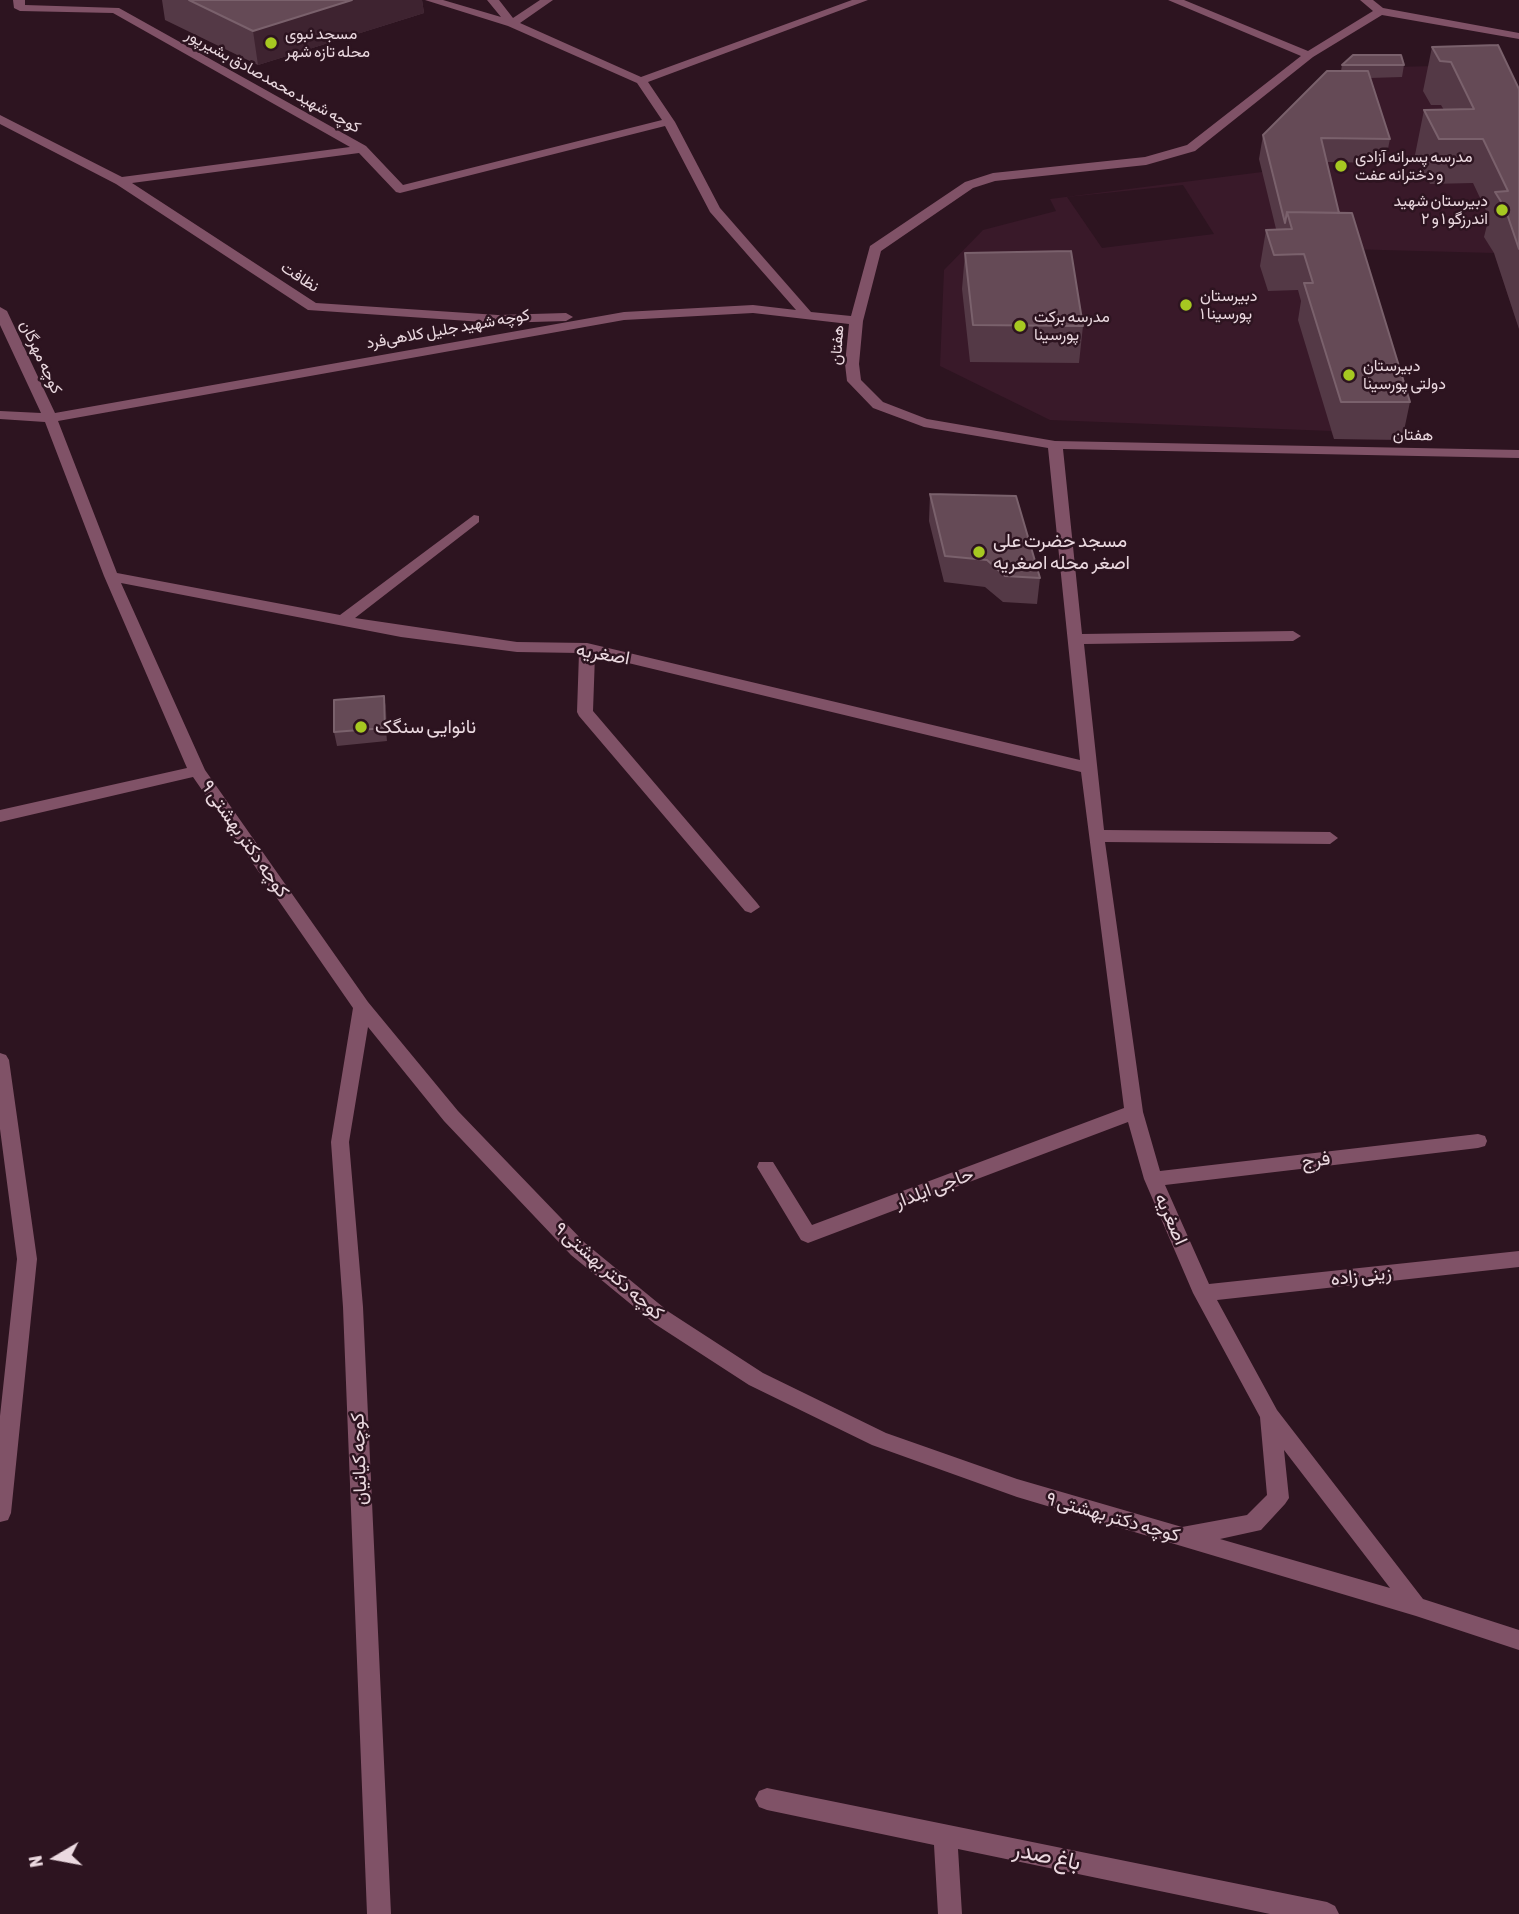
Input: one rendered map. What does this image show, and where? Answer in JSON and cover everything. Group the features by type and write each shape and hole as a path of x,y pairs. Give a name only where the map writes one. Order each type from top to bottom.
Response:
{"street":[{"name":"کوچه شهید محمدصادق بشیرپور","path":"19,0 20,8 115,10 362,149 401,189 669,122"},
{"path":"430,0 512,24 641,81 669,122 714,209 807,315"},
{"path":"493,0 512,24"},
{"path":"512,24 547,0"},
{"path":"641,81 862,0"},
{"path":"1174,0 1309,55"},
{"path":"1366,0 1380,11 1519,36"},
{"name":"هفتان","path":"1380,11 1309,55 1191,148 1175,155 993,177 969,185 875,249 856,321 852,364 854,381 878,405 924,423 1055,445 1519,454"},
{"name":"نظافت","path":"0,119 120,181 313,307 498,319 624,316"},
{"path":"120,181 362,149"},
{"name":"کوچه شهید جلیل کلاهی‌فرد","path":"0,415 50,418 624,316 753,309 856,321"},
{"name":"کوچه مهرگان","path":"0,311 50,418"},
{"name":"کوچه دکتر بهشتی ۹","path":"50,418 111,576 197,771 362,1007 451,1116 578,1249 662,1318 756,1379 879,1439 1017,1488 1416,1606 1519,1640"},
{"name":"اصغریه","path":"1055,445 1096,836 1134,1112 1153,1179 1203,1293 1270,1416 1416,1606"},
{"path":"342,621 474,519"},
{"name":"اصغریه","path":"111,576 342,621 517,647 587,649 1089,768"},
{"path":"1076,639 1293,636"},
{"path":"587,649 585,712 751,906"},
{"path":"0,816 197,771"},
{"path":"1096,836 1330,838"},
{"name":"کوچه کیانیان","path":"362,1007 340,1142 353,1321 379,1914"},
{"path":"0,1060 27,1259 0,1513"},
{"name":"حاجی ایلدار","path":"766,1167 808,1235 1134,1112"},
{"name":"فرج","path":"1153,1179 1478,1141"},
{"name":"زینی زاده","path":"1203,1293 1519,1259"},
{"path":"1181,1537 1253,1523 1278,1498 1270,1416"},
{"name":"باغ صدر","path":"767,1799 1327,1914"},
{"path":"945,1835 950,1914"}],"shaded area":[{"path":"1435,66 1519,155 1519,329 1494,253 1346,249 1402,440 1334,439 1331,431 1050,420 940,366 944,270 983,230 1056,211 1050,199 1262,172 1350,68","holes":["1183,185 1214,234 1102,248 1067,197"]}],"building":[{"path":"189,0 352,0 253,31"},
{"path":"1498,45 1519,89 1519,249 1505,208 1495,192 1508,191 1483,139 1439,139 1424,110 1474,109 1451,62 1440,61 1432,47"},
{"path":"1353,55 1401,55 1404,65 1342,65"},
{"path":"1327,71 1368,71 1390,139 1321,138 1339,213 1287,212 1285,223 1263,135"},
{"path":"1287,212 1352,213 1410,402 1341,402 1304,283 1313,283 1304,254 1274,255 1266,230 1292,229"},
{"path":"1071,251 1083,326 973,325 965,253"},
{"path":"930,494 1016,496 1040,578 1005,576 987,560 945,556"},
{"path":"384,696 385,728 334,732 334,700"}],"place":[{"name":"مسجد نبوی محله تازه شهر","path":"271,43"},
{"name":"مدرسه پسرانه آزادی و دخترانه عفت","path":"1341,166"},
{"name":"دبیرستان شهید اندرزگو ۱ و ۲","path":"1502,210"},
{"name":"دبیرستان پورسینا ۱","path":"1186,305"},
{"name":"مدرسه برکت پورسینا","path":"1020,326"},
{"name":"دبیرستان دولتی پورسینا","path":"1349,375"},
{"name":"مسجد حضرت علی اصغر محله اصغریه","path":"979,552"},
{"name":"نانوایی سنگک","path":"361,727"}]}
